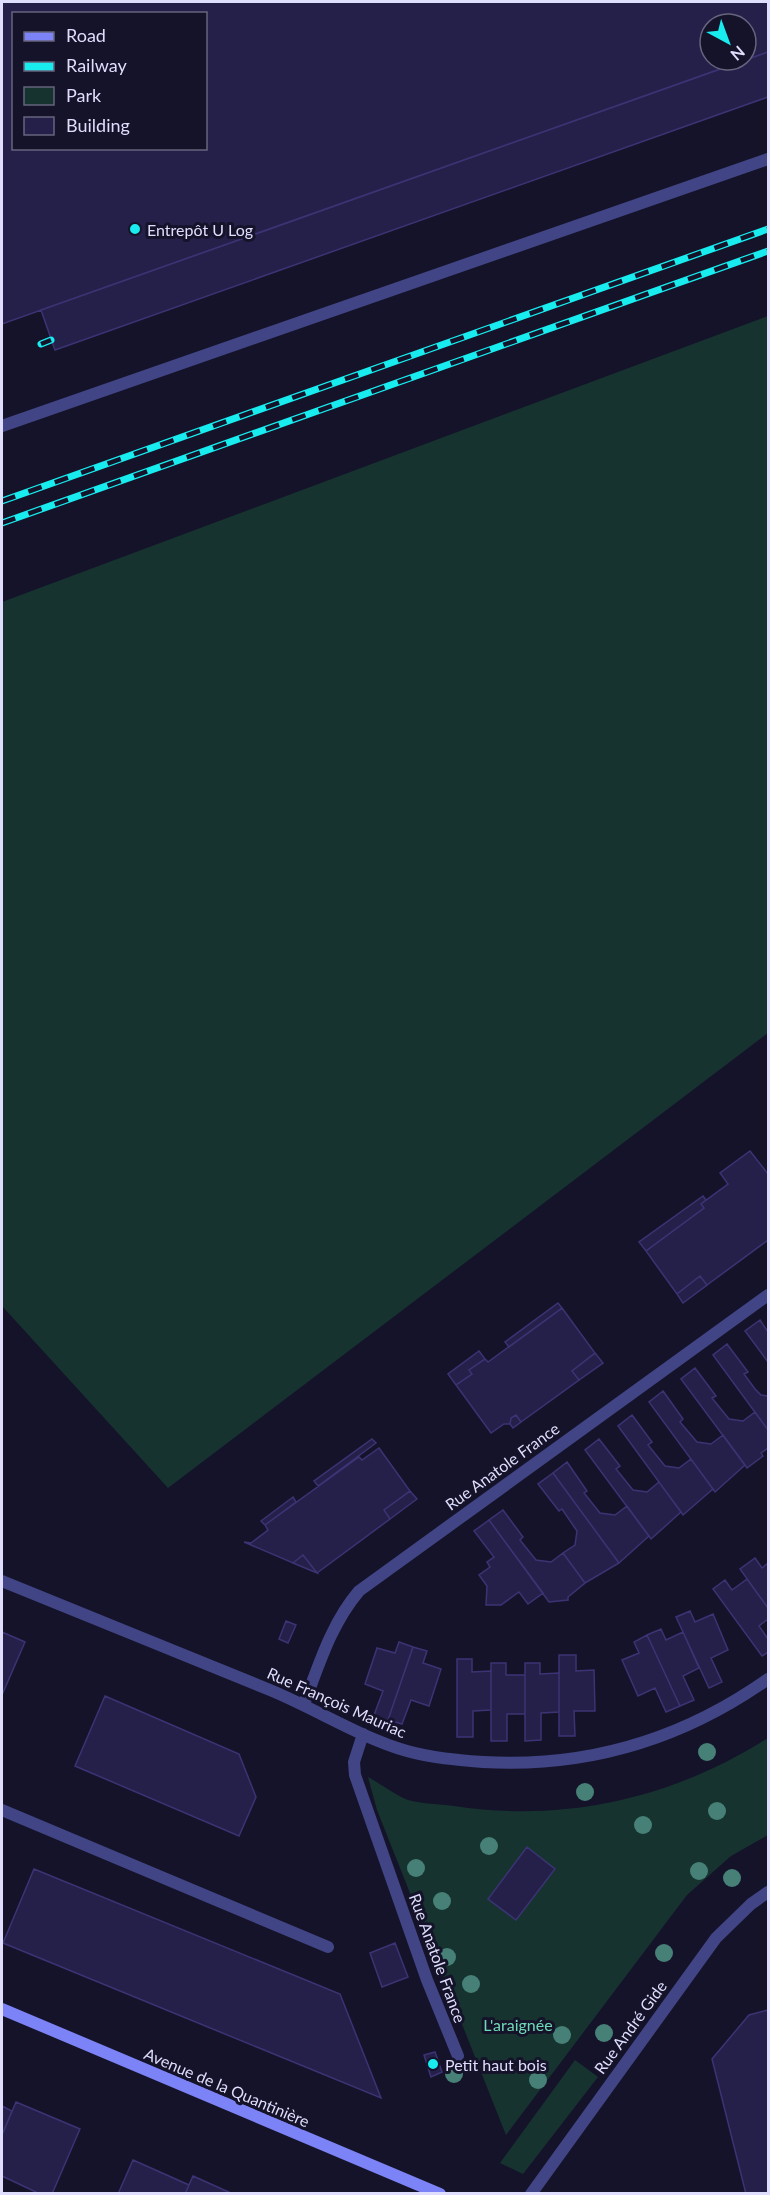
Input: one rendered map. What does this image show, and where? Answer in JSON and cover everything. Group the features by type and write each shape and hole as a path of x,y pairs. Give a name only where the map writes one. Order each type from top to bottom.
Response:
{"street":[{"path":"2,426 768,159"},
{"name":"Rue Anatole France","path":"304,1704 327,1643 349,1603 359,1591 768,1294"},
{"name":"Rue François Mauriac","path":"2,1581 304,1704 363,1734 407,1751 443,1759 520,1764 570,1760 616,1750 679,1730 744,1696 768,1679"},
{"name":"Rue Anatole France","path":"363,1734 354,1762 355,1775 427,1980 458,2056"},
{"path":"2,1813 328,1947"},
{"name":"Rue André Gide","path":"531,2193 716,1938 751,1904 768,1892"},
{"name":"Avenue de la Quantinière","path":"2,2009 440,2193"}],"green space":[{"path":"768,316 768,1033 168,1488 2,1306 2,602"},
{"name":"L'araignée","path":"768,1738 768,1835 731,1856 687,1895 506,2135 377,1810 368,1777 403,1798 419,1802 496,1810 537,1811 578,1808 617,1801 695,1776 732,1759"},
{"path":"575,2060 598,2077 523,2174 500,2163"}],"building":[{"name":"Entrepôt U Log","path":"2,2 768,2 768,52 758,56 758,12 698,12 698,72 712,72 2,324"},
{"path":"768,52 768,97 55,350 41,310 712,72 758,72 758,56"},
{"path":"750,1151 768,1174 768,1240 707,1285 700,1276 677,1294 646,1251 704,1208 701,1204 728,1184 720,1173"},
{"path":"703,1196 706,1200 701,1204 704,1208 646,1251 639,1242"},
{"path":"700,1276 707,1285 683,1303 677,1294"},
{"path":"558,1303 562,1308 509,1347 505,1342"},
{"path":"562,1308 595,1353 572,1371 579,1380 521,1422 516,1415 511,1418 510,1424 504,1424 491,1433 456,1385 472,1374 469,1370 485,1359 488,1362"},
{"path":"760,1320 768,1332 768,1362 745,1331"},
{"path":"727,1344 748,1372 744,1374 755,1389 761,1395 768,1396 768,1430 713,1355"},
{"path":"479,1351 485,1359 469,1370 472,1374 456,1385 448,1374"},
{"path":"595,1353 603,1363 579,1380 572,1371"},
{"path":"695,1368 716,1396 712,1398 729,1419 743,1421 755,1412 768,1430 768,1448 761,1453 763,1456 747,1468 681,1379"},
{"path":"663,1391 683,1419 680,1422 697,1442 711,1444 723,1435 745,1465 715,1492 649,1402"},
{"path":"516,1415 521,1422 513,1428 510,1424 511,1418"},
{"path":"632,1415 652,1442 648,1445 665,1466 679,1468 691,1459 713,1489 683,1515 618,1426"},
{"path":"372,1439 376,1443 318,1486 314,1481"},
{"path":"599,1439 620,1466 616,1469 633,1490 647,1492 659,1482 681,1512 651,1539 585,1450"},
{"path":"379,1448 410,1491 384,1510 390,1519 317,1573 303,1555 293,1563 244,1542 251,1543 268,1530 265,1525 359,1457 362,1460"},
{"path":"567,1462 587,1491 584,1493 600,1513 615,1515 627,1506 649,1536 619,1563 553,1473"},
{"path":"553,1473 619,1563 585,1583 563,1553 575,1545 577,1531 562,1509 559,1511 538,1484"},
{"path":"410,1491 417,1499 390,1519 384,1510"},
{"path":"293,1497 296,1502 265,1525 261,1521"},
{"path":"503,1510 523,1537 520,1540 536,1560 551,1562 563,1553 585,1583 568,1597 568,1600 549,1602 489,1520"},
{"path":"489,1520 543,1593 528,1604 519,1592 501,1605 486,1605 487,1586 479,1575 490,1567 487,1562 494,1557 474,1531"},
{"path":"303,1555 317,1573 293,1563"},
{"path":"755,1558 762,1568 768,1563 768,1608 740,1569"},
{"path":"747,1579 768,1608 768,1619 759,1626 768,1639 768,1652 762,1656 713,1589 725,1580 732,1590"},
{"path":"690,1611 695,1622 713,1614 728,1650 711,1658 722,1682 709,1688 676,1617"},
{"path":"286,1621 296,1625 288,1643 279,1639"},
{"path":"661,1629 666,1640 683,1632 699,1668 683,1676 694,1700 680,1706 647,1635"},
{"path":"2,1632 25,1642 2,1695"},
{"path":"647,1635 680,1706 666,1712 655,1688 638,1696 622,1660 639,1653 634,1642"},
{"path":"399,1642 413,1647 388,1720 374,1715 383,1691 365,1684 377,1648 395,1653"},
{"path":"413,1647 427,1651 423,1663 441,1669 429,1706 411,1700 402,1724 388,1720"},
{"path":"559,1655 576,1655 576,1671 594,1670 595,1711 574,1711 575,1736 559,1736"},
{"path":"457,1659 472,1659 472,1672 491,1671 491,1710 473,1711 473,1737 457,1737"},
{"path":"491,1663 506,1663 506,1675 525,1675 525,1714 507,1714 507,1741 491,1741"},
{"path":"525,1663 540,1663 540,1674 559,1673 559,1712 541,1713 541,1740 525,1741"},
{"path":"105,1696 239,1754 256,1797 239,1836 75,1766"},
{"path":"527,1847 555,1869 516,1920 488,1899"},
{"path":"34,1869 340,1994 381,2098 3,1943"},
{"path":"395,1943 408,1977 382,1987 370,1953"},
{"path":"768,2010 768,2194 746,2194 712,2059 749,2015"},
{"name":"Petit haut bois","path":"435,2052 442,2072 431,2077 424,2055"},
{"path":"16,2102 80,2129 52,2194 40,2194 2,2176 2,2135"},
{"path":"2,2106 12,2111 2,2135"},
{"path":"133,2160 189,2185 185,2194 118,2194"},
{"path":"193,2176 233,2194 185,2194"}],"railway":[{"path":"2,501 768,229"},
{"path":"2,523 768,251"},
{"path":"41,344 51,340"}],"place":[{"name":"Entrepôt U Log","path":"135,229"},
{"name":"Petit haut bois","path":"433,2064"}]}
